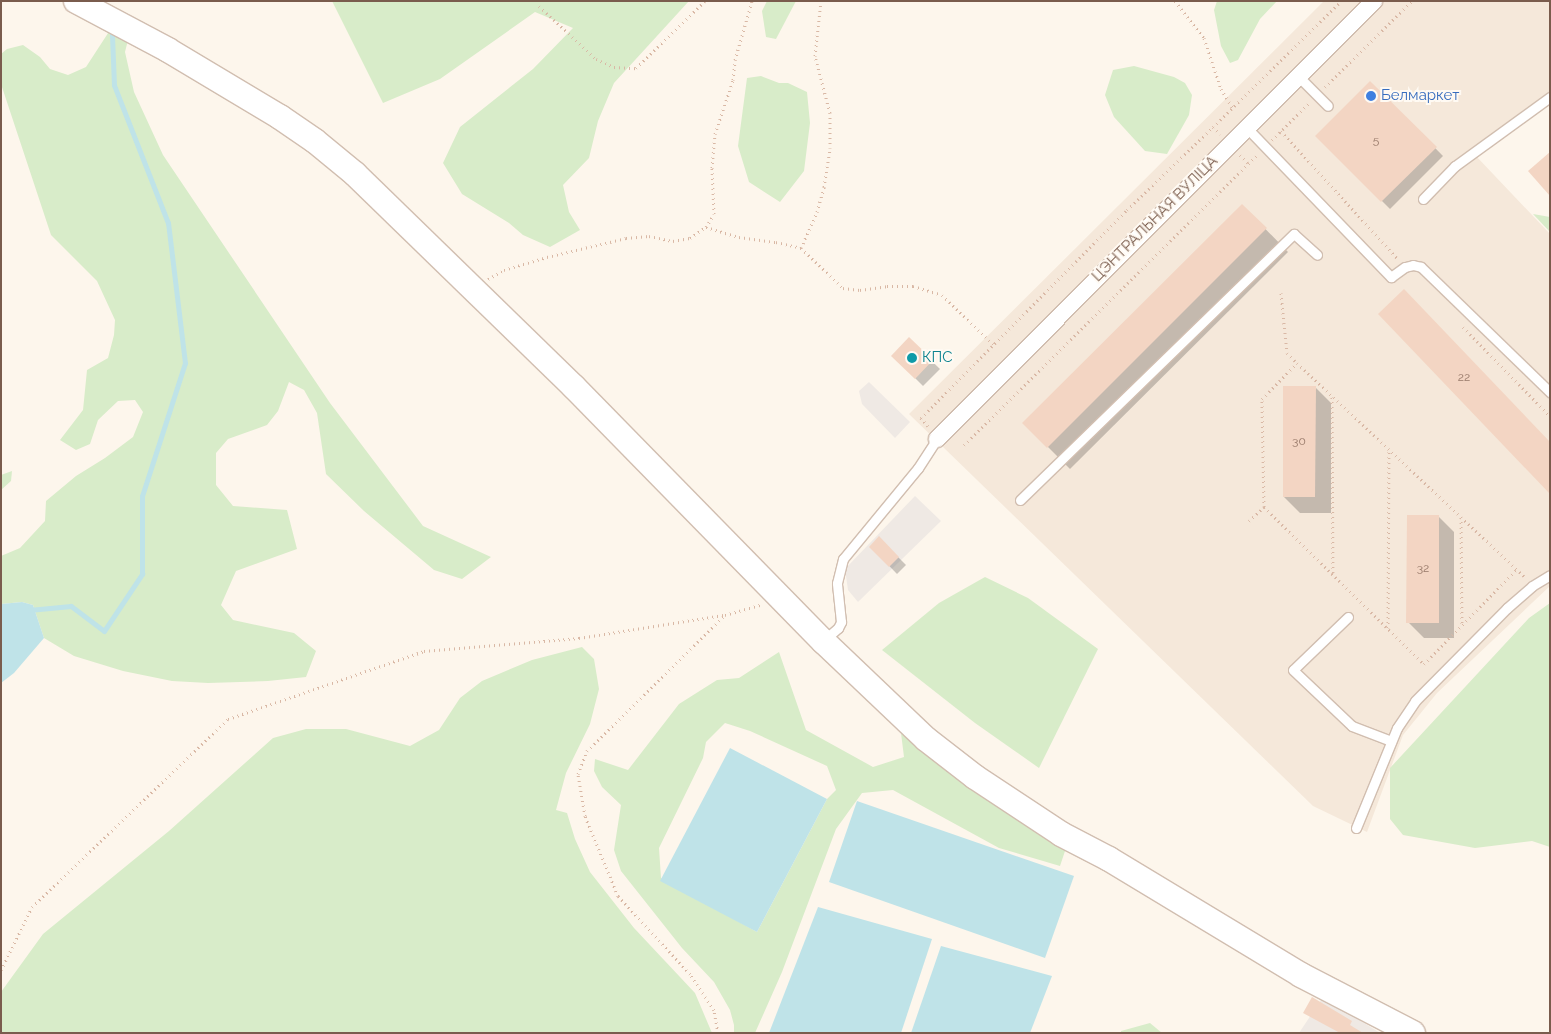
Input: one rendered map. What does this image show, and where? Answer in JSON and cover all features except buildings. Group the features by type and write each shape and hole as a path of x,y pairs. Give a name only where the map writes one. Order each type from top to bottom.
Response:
{"street":[{"path":"76,1 168,50 280,117 316,141 355,174 474,287 823,641 926,739 998,792 1061,834 1109,859 1300,975 1413,1033"},
{"name":"ЦЭНТРАЛЬНАЯ ВУЛІЦА","path":"938,438 1246,127 1374,1"}],"lane":[{"path":"1298,76 1328,106"},
{"path":"1423,200 1455,166 1550,97"},
{"path":"1246,127 1390,277 1405,267 1413,265 1421,267 1550,392"},
{"path":"1020,500 1294,234 1317,255"},
{"path":"823,641 838,628 840,622 837,583 843,559 918,468 938,438"},
{"path":"1356,828 1397,728 1415,701 1532,586 1550,575"},
{"path":"1348,617 1293,670 1352,726 1392,741"}],"path":[{"path":"539,6 596,59 614,67 636,68 705,1"},
{"path":"474,287 504,270 547,257 626,238 649,236 673,241 690,238 706,227 714,214 712,168 715,134 733,80 735,60 752,1"},
{"path":"801,248 817,212 824,187 830,148 830,113 815,56 821,1"},
{"path":"1176,1 1204,38 1221,89 1233,108"},
{"path":"938,438 921,418 993,344 1341,1"},
{"path":"964,445 1412,1"},
{"path":"1213,127 1248,163"},
{"path":"1282,131 1405,267"},
{"path":"706,227 739,237 776,242 801,248 843,288 860,290 887,286 914,286 942,296 993,344"},
{"path":"1281,293 1287,353 1518,568 1532,586"},
{"path":"1460,324 1550,416"},
{"path":"1298,363 1262,399 1264,507 1424,664 1518,568"},
{"path":"1332,396 1333,575"},
{"path":"1388,628 1390,449"},
{"path":"1249,521 1264,507"},
{"path":"1462,516 1462,625"},
{"path":"1,970 32,907 228,719 424,651 579,638 724,615 783,599"},
{"path":"718,1033 714,1010 690,974 618,896 585,816 578,774 587,751 724,615"}],"shaded area":[{"path":"1324,1 1550,1 1550,103 1476,156 1550,234 1550,586 1437,693 1403,735 1367,832 1313,806 909,414"},
{"path":"869,382 910,422 895,438 862,404 859,391"},
{"path":"915,496 941,521 858,602 848,590 845,569"},
{"path":"1323,997 1380,1033 1299,1033"}],"green space":[{"path":"332,1 689,1 614,83 598,121 589,158 563,185 569,212 580,230 550,247 523,235 509,223 462,194 443,163 460,127 533,69 573,28 535,12 440,79 383,103"},
{"path":"767,1 796,1 776,39 766,37 762,11"},
{"path":"1217,1 1277,1 1260,19 1238,60 1230,63 1221,46 1214,10"},
{"path":"112,27 129,36 125,52 134,92 163,155 330,403 423,526 491,557 462,579 434,570 364,511 326,474 317,413 304,390 289,382 278,411 267,425 228,439 216,453 216,485 233,506 287,510 297,549 236,571 221,605 233,620 294,633 316,651 306,677 268,681 208,683 172,681 123,671 74,656 44,638 33,605 22,602 1,604 1,556 20,548 45,521 46,501 76,476 105,458 133,437 143,412 135,400 118,401 98,420 90,444 76,450 60,440 83,410 87,370 108,358 114,335 115,320 97,281 51,235 1,84 1,54 7,49 23,45 40,57 50,69 68,75 86,67"},
{"path":"1134,66 1174,77 1185,83 1192,95 1189,115 1167,154 1145,151 1114,117 1105,95 1113,70"},
{"path":"761,76 779,83 788,83 807,92 810,123 804,171 780,202 749,182 738,146 747,78"},
{"path":"1533,214 1550,217 1550,232"},
{"path":"12,471 11,481 1,490 1,475"},
{"path":"985,577 1028,598 1098,649 1039,768 975,723 882,650 939,603"},
{"path":"1550,603 1550,847 1532,841 1475,848 1403,835 1390,819 1390,768 1529,618"},
{"path":"582,647 594,659 599,689 590,724 566,773 556,810 567,813 575,839 590,872 634,928 695,993 712,1033 1,1033 1,992 43,934 169,831 273,738 306,729 346,729 410,746 439,730 460,698 482,681 532,660"},
{"path":"779,652 806,730 873,767 904,757 901,733 958,776 1066,848 1060,866 999,848 893,790 862,793 836,829 782,972 755,1033 734,1033 730,1010 714,982 682,948 621,871 614,850 621,805 602,787 594,771 595,759 628,770 679,704 717,680 739,678","holes":["725,723 750,731 827,766 836,790 827,799 757,932 661,878 659,848 703,758 706,742"]},
{"path":"1150,1023 1162,1033 1121,1033 1121,1031"}],"water":[{"path":"22,602 33,605 44,638 14,673 1,683 1,604"},
{"path":"730,748 827,799 757,932 660,881"},
{"path":"857,801 1074,876 1045,958 829,882"},
{"path":"818,907 932,939 901,1033 769,1033"},
{"path":"941,946 1052,976 1030,1033 911,1033"}],"waterway":[{"path":"29,610 71,606 104,631 142,574 142,496 185,363 168,223 114,85 112,35"}],"place":[{"name":"Белмаркет","path":"1371,96"},
{"name":"КПС","path":"912,358"}]}
